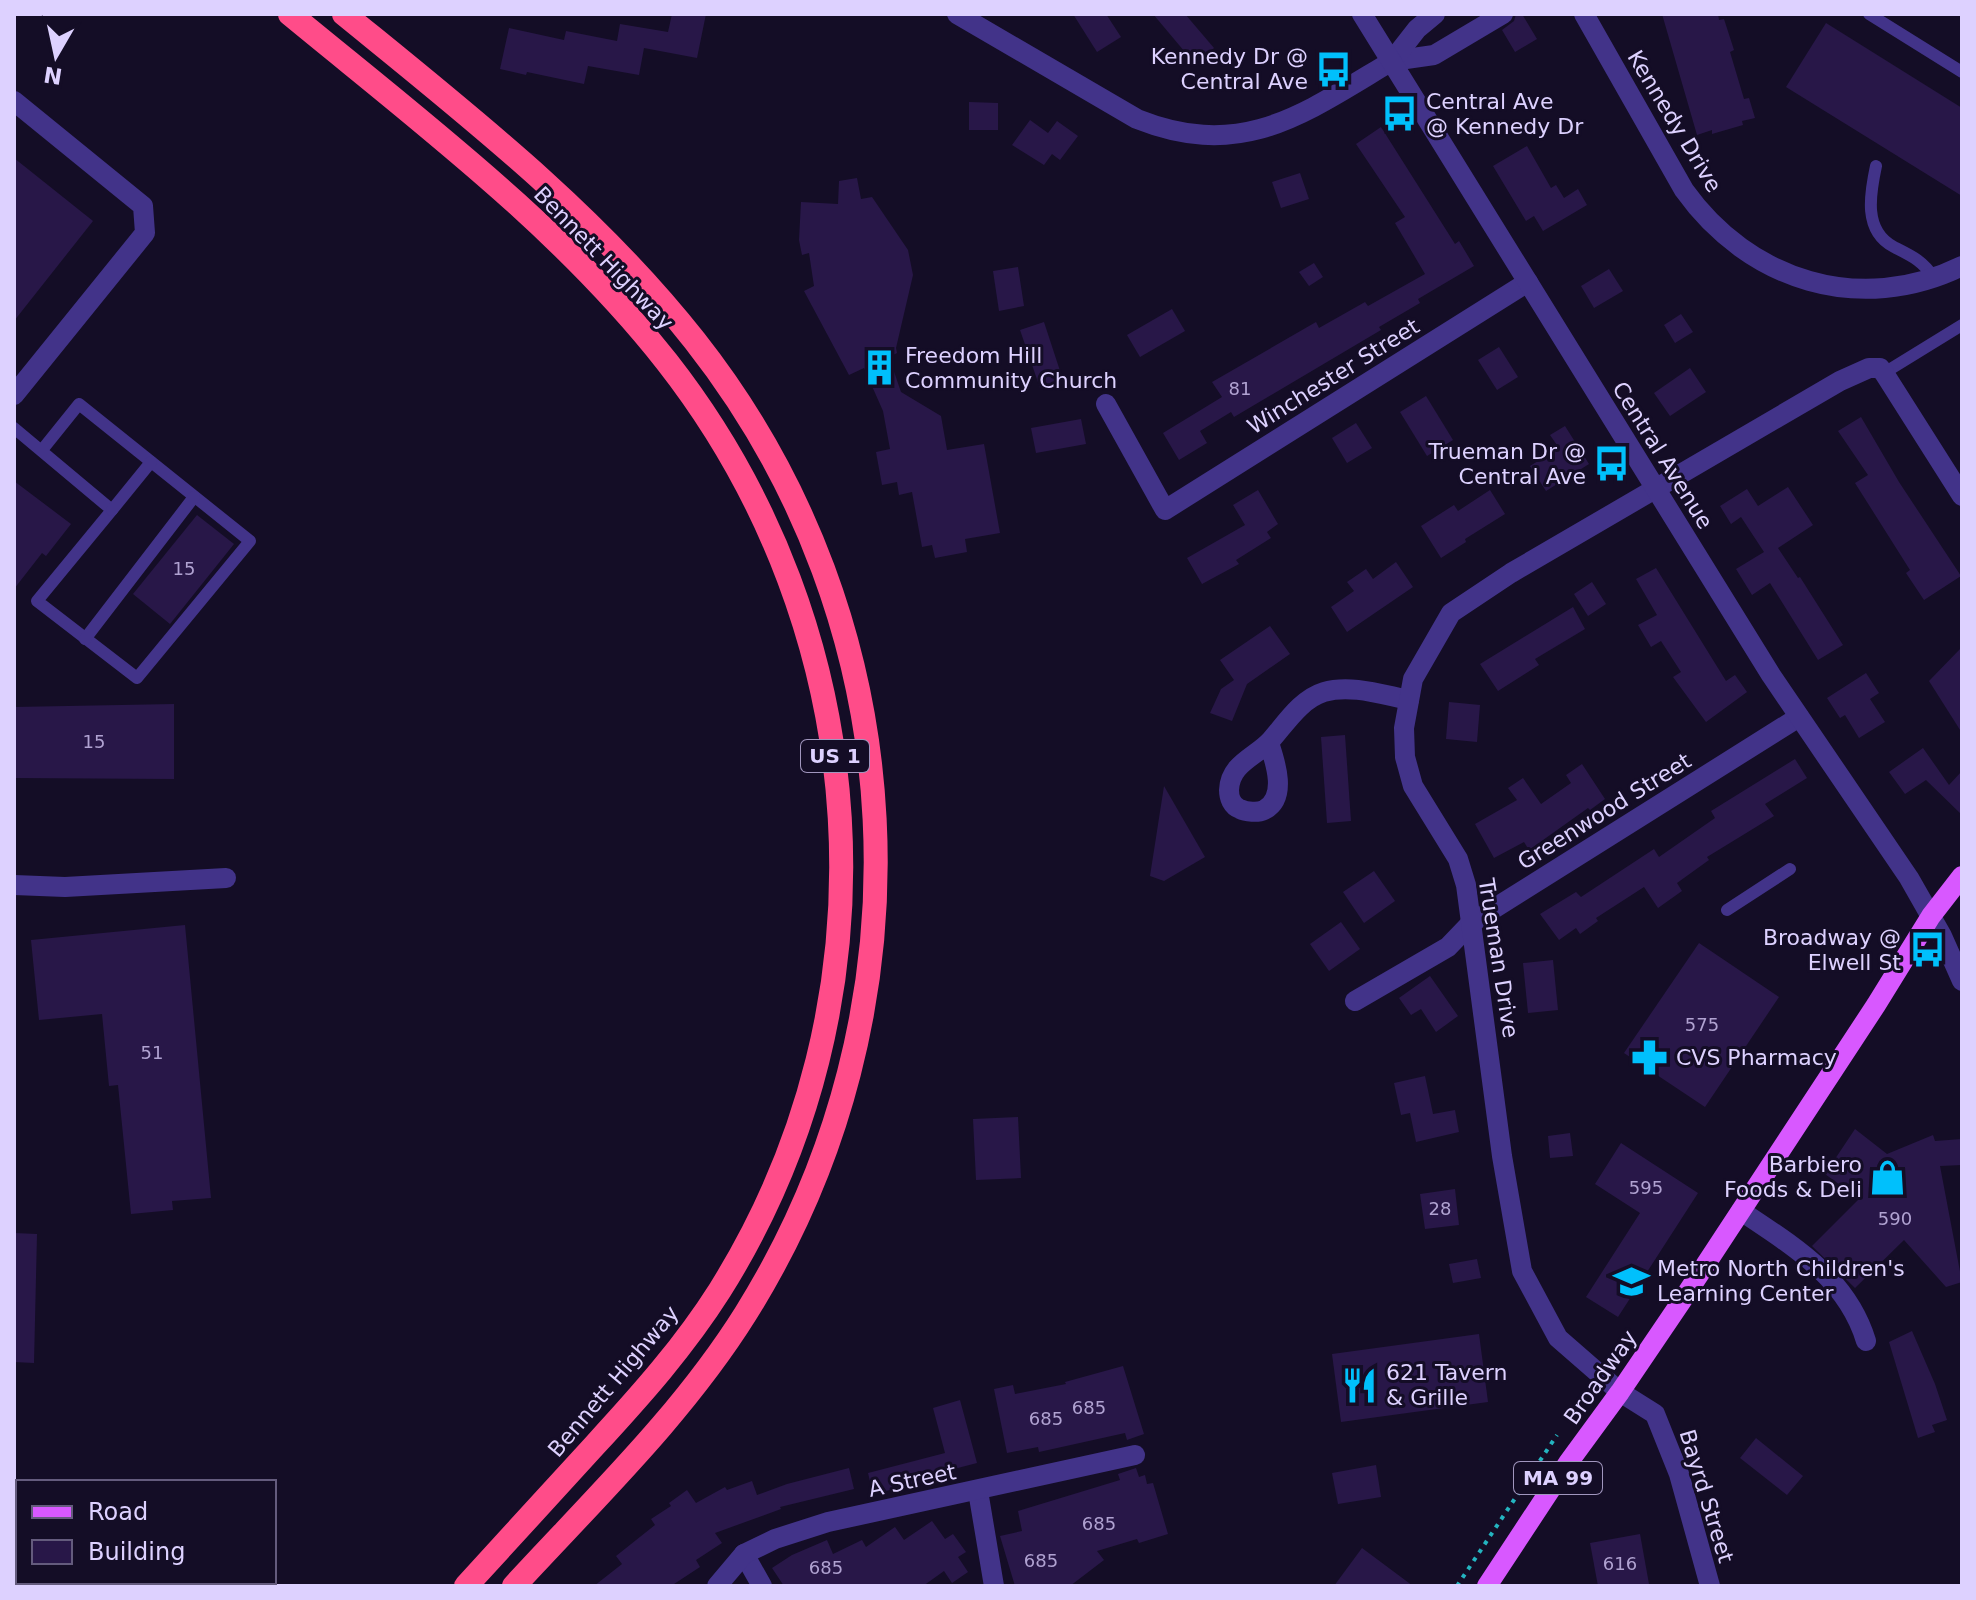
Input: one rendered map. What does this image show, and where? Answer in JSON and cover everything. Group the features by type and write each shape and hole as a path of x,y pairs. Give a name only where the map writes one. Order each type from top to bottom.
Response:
{"highway":[{"name":"Bennett Highway","path":"290,14 466,159 557,241 624,310 692,395 749,488 789,575 824,693 837,775 841,816 841,898 833,980 827,1020 806,1102 778,1179 721,1289 673,1356 466,1586"},
{"name":"Bennett Highway","path":"344,14 488,133 580,216 658,297 720,374 784,480 819,557 853,665 870,760 877,844 870,969 845,1091 808,1195 764,1283 712,1363 650,1438 514,1586"}],"main road":[{"name":"Broadway","path":"1487,1586 1741,1211 1931,916 1962,876"}],"street":[{"path":"957,14 1137,119 1206,137 1245,134 1317,106 1392,61 1417,29 1435,14"},
{"name":"Central Avenue","path":"1362,14 1799,717 1909,878 1962,981"},
{"path":"1392,61 1434,55 1503,14"},
{"name":"Kennedy Drive","path":"1584,14 1684,190 1702,214 1745,252 1794,276 1850,289 1897,287 1934,278 1962,266"},
{"path":"14,101 143,206 145,233 14,395"},
{"name":"Winchester Street","path":"1106,404 1165,510 1528,282"},
{"name":"Trueman Drive","path":"1620,1392 1558,1338 1522,1271 1502,1156 1466,885 1458,859 1413,786 1405,757 1404,728 1413,679 1451,613 1511,573 1840,381 1872,367 1880,368 1884,373"},
{"path":"1884,373 1962,496"},
{"path":"1269,743 1296,711 1325,691 1369,692 1409,700"},
{"name":"Greenwood Street","path":"1355,1001 1448,947 1471,923 1799,717"},
{"path":"14,885 65,887 226,878"},
{"path":"1741,1211 1805,1254 1825,1272 1861,1324 1866,1341"},
{"name":"Bayrd Street","path":"1620,1392 1655,1414 1679,1474 1710,1586"},
{"name":"A Street","path":"717,1586 744,1554 775,1539 828,1522 1135,1455"},
{"path":"978,1491 994,1586"},
{"path":"744,1554 762,1586"}],"lane":[{"path":"1869,14 1962,72"},
{"path":"1876,166 1870,199 1877,230 1888,243 1923,262 1934,278"},
{"path":"1884,373 1962,325"},
{"path":"42,450 79,404 250,541 137,678 37,601 151,462"},
{"path":"14,428 112,510"},
{"path":"85,639 194,497"},
{"path":"1727,910 1790,869"}],"path":[{"path":"1457,1586 1557,1435"}],"building":[{"path":"672,14 706,14 697,58 644,48 639,75 588,66 584,84 500,69 509,28 564,40 566,31 617,41 620,24 668,32"},
{"path":"1073,14 1106,14 1121,37 1097,52"},
{"path":"1153,14 1185,14 1214,48 1195,64"},
{"path":"1516,14 1522,14 1537,39 1515,52 1502,30 1514,21"},
{"path":"1662,14 1718,14 1719,20 1724,19 1744,99 1749,98 1755,118 1742,121 1743,125 1697,135"},
{"path":"1826,23 1962,108 1962,196 1786,87"},
{"path":"969,102 998,103 998,130 969,130"},
{"path":"1030,120 1048,133 1057,121 1078,136 1060,160 1052,154 1044,165 1012,145"},
{"path":"1381,127 1455,244 1459,241 1474,266 1418,299 1420,303 1379,327 1381,330 1234,417 1231,412 1200,431 1207,443 1179,460 1163,433 1222,397 1212,382 1316,322 1319,328 1365,302 1368,306 1425,274 1395,223 1405,217 1356,144"},
{"path":"1527,146 1551,188 1556,185 1564,198 1578,189 1587,205 1543,231 1534,216 1526,221 1493,166"},
{"path":"14,158 93,221 14,321"},
{"path":"1300,173 1309,199 1281,208 1272,182"},
{"name":"Freedom Hill Community Church","path":"857,178 861,199 872,197 908,250 913,275 897,353 889,357 901,392 941,416 947,450 984,444 1000,533 965,539 967,552 935,558 932,545 922,547 912,492 899,495 897,482 882,485 876,452 890,449 883,411 864,368 849,375 804,291 814,286 809,253 802,255 799,240 801,202 838,204 839,181"},
{"path":"1314,263 1323,277 1309,286 1299,272"},
{"path":"1018,267 1024,306 999,311 993,271"},
{"path":"1609,269 1623,291 1594,308 1581,286"},
{"path":"1172,309 1185,331 1140,357 1127,335"},
{"path":"1681,314 1693,332 1675,343 1664,325"},
{"path":"1044,322 1063,380 1040,388 1020,330"},
{"path":"1499,347 1518,377 1497,390 1478,360"},
{"path":"1690,368 1706,392 1670,416 1654,393"},
{"path":"1426,396 1453,440 1427,456 1400,412"},
{"path":"1861,417 1899,482 1961,576 1924,600 1906,573 1910,570 1855,483 1868,475 1838,431"},
{"path":"1081,419 1086,444 1036,453 1031,428"},
{"path":"1356,423 1372,448 1347,463 1332,438"},
{"path":"1565,426 1589,464 1546,491 1530,466 1559,448 1550,435"},
{"path":"14,481 71,524 46,556 42,553 14,589"},
{"path":"1788,487 1813,525 1778,548 1843,645 1818,660 1770,583 1752,595 1736,569 1764,552 1741,517 1731,524 1720,506 1747,489 1758,506"},
{"path":"1258,490 1278,524 1267,532 1271,538 1236,560 1239,564 1202,584 1187,558 1245,525 1233,505"},
{"path":"1490,490 1505,514 1441,558 1421,526 1454,505 1458,511"},
{"path":"197,515 234,544 170,624 133,594"},
{"path":"1396,562 1413,587 1347,632 1331,607 1354,591 1347,582 1366,569 1373,579"},
{"path":"1656,568 1726,681 1735,675 1747,692 1706,722 1673,677 1681,672 1661,641 1651,647 1638,625 1657,615 1636,579"},
{"path":"1592,582 1606,604 1588,616 1574,594"},
{"path":"1573,607 1585,629 1535,659 1539,665 1498,691 1480,664"},
{"path":"1270,626 1290,654 1247,684 1232,721 1210,713 1221,689 1234,680 1220,660"},
{"path":"1962,647 1962,733 1929,681"},
{"path":"1866,673 1879,693 1870,699 1885,722 1859,738 1845,715 1840,718 1827,698"},
{"path":"1449,702 1480,705 1477,742 1446,739"},
{"path":"174,704 174,779 14,778 14,707"},
{"path":"1345,735 1351,821 1327,823 1321,737"},
{"path":"1923,748 1949,785 1962,771 1962,815 1926,780 1905,794 1889,772"},
{"path":"1795,759 1807,778 1765,804 1774,816 1707,857 1709,860 1677,883 1682,891 1658,908 1644,887 1596,918 1598,921 1580,934 1576,928 1559,940 1540,914 1576,892 1581,897 1654,849 1659,857 1715,818 1711,811"},
{"path":"1582,764 1605,799 1529,850 1524,842 1494,858 1475,824 1517,800 1508,788 1523,778 1541,804 1571,783 1566,775"},
{"path":"1164,786 1205,857 1164,881 1150,876"},
{"path":"1374,871 1395,901 1364,923 1343,892"},
{"path":"1341,922 1360,949 1329,971 1310,944"},
{"path":"185,925 211,1198 172,1201 173,1210 131,1214 118,1085 109,1086 102,1014 39,1020 31,940"},
{"path":"1699,943 1779,997 1705,1107 1624,1053"},
{"path":"1553,960 1558,1010 1528,1013 1523,963"},
{"path":"1430,976 1458,1016 1436,1032 1421,1009 1411,1015 1399,998"},
{"path":"1425,1076 1433,1114 1455,1110 1459,1132 1416,1142 1410,1113 1401,1115 1394,1083"},
{"path":"1018,1117 1021,1178 976,1180 973,1119"},
{"path":"1855,1129 1887,1154 1933,1135 1935,1141 1962,1139 1962,1165 1940,1166 1962,1282 1946,1287 1904,1240 1855,1288 1812,1246 1859,1199 1825,1174"},
{"path":"1570,1133 1573,1156 1550,1158 1548,1136"},
{"path":"1621,1143 1698,1193 1618,1317 1586,1297 1640,1213 1595,1184"},
{"path":"1455,1189 1459,1225 1425,1229 1420,1194"},
{"path":"14,1233 37,1234 34,1363 14,1362"},
{"path":"1477,1259 1481,1278 1453,1283 1449,1264"},
{"path":"1912,1331 1947,1420 1932,1425 1935,1432 1918,1438 1889,1342"},
{"path":"1479,1334 1488,1402 1341,1422 1332,1354"},
{"path":"1123,1366 1144,1434 1127,1440 1125,1433 1039,1452 1038,1447 1007,1453 994,1389 1013,1385 1015,1394 1066,1384"},
{"path":"960,1400 977,1463 927,1476 928,1481 873,1494 868,1473 945,1453 933,1408"},
{"path":"1756,1438 1803,1476 1787,1495 1740,1458"},
{"path":"1376,1465 1381,1497 1338,1504 1332,1473"},
{"path":"849,1468 854,1489 780,1507 715,1533 722,1543 696,1560 700,1567 671,1586 594,1586 622,1564 616,1556 655,1525 651,1519 671,1506 669,1503 687,1490 696,1503 725,1487 727,1490 752,1481 757,1495"},
{"path":"1136,1468 1139,1477 1145,1475 1147,1484 1153,1483 1168,1534 1097,1551 1104,1560 1070,1586 1015,1586 1000,1536 1022,1531 1018,1511 1120,1480 1118,1474"},
{"path":"932,1521 945,1539 953,1534 966,1552 958,1557 968,1572 952,1583 944,1571 923,1586 784,1586 772,1568 792,1555 827,1540 833,1554 862,1540 866,1547 895,1527 904,1540"},
{"path":"1640,1534 1649,1584 1598,1586 1590,1543"},
{"path":"1362,1548 1413,1586 1334,1586"}],"place":[{"name":"Kennedy Dr @ Central Ave","path":"1334,69"},
{"name":"Central Ave @ Kennedy Dr","path":"1400,114"},
{"name":"Freedom Hill Community Church","path":"879,368"},
{"name":"Trueman Dr @ Central Ave","path":"1612,464"},
{"name":"Broadway @ Elwell St","path":"1927,950"},
{"name":"CVS Pharmacy","path":"1650,1057"},
{"name":"Barbiero Foods & Deli","path":"1888,1177"},
{"name":"Metro North Children's Learning Center","path":"1631,1281"},
{"name":"621 Tavern & Grille","path":"1360,1385"}]}
